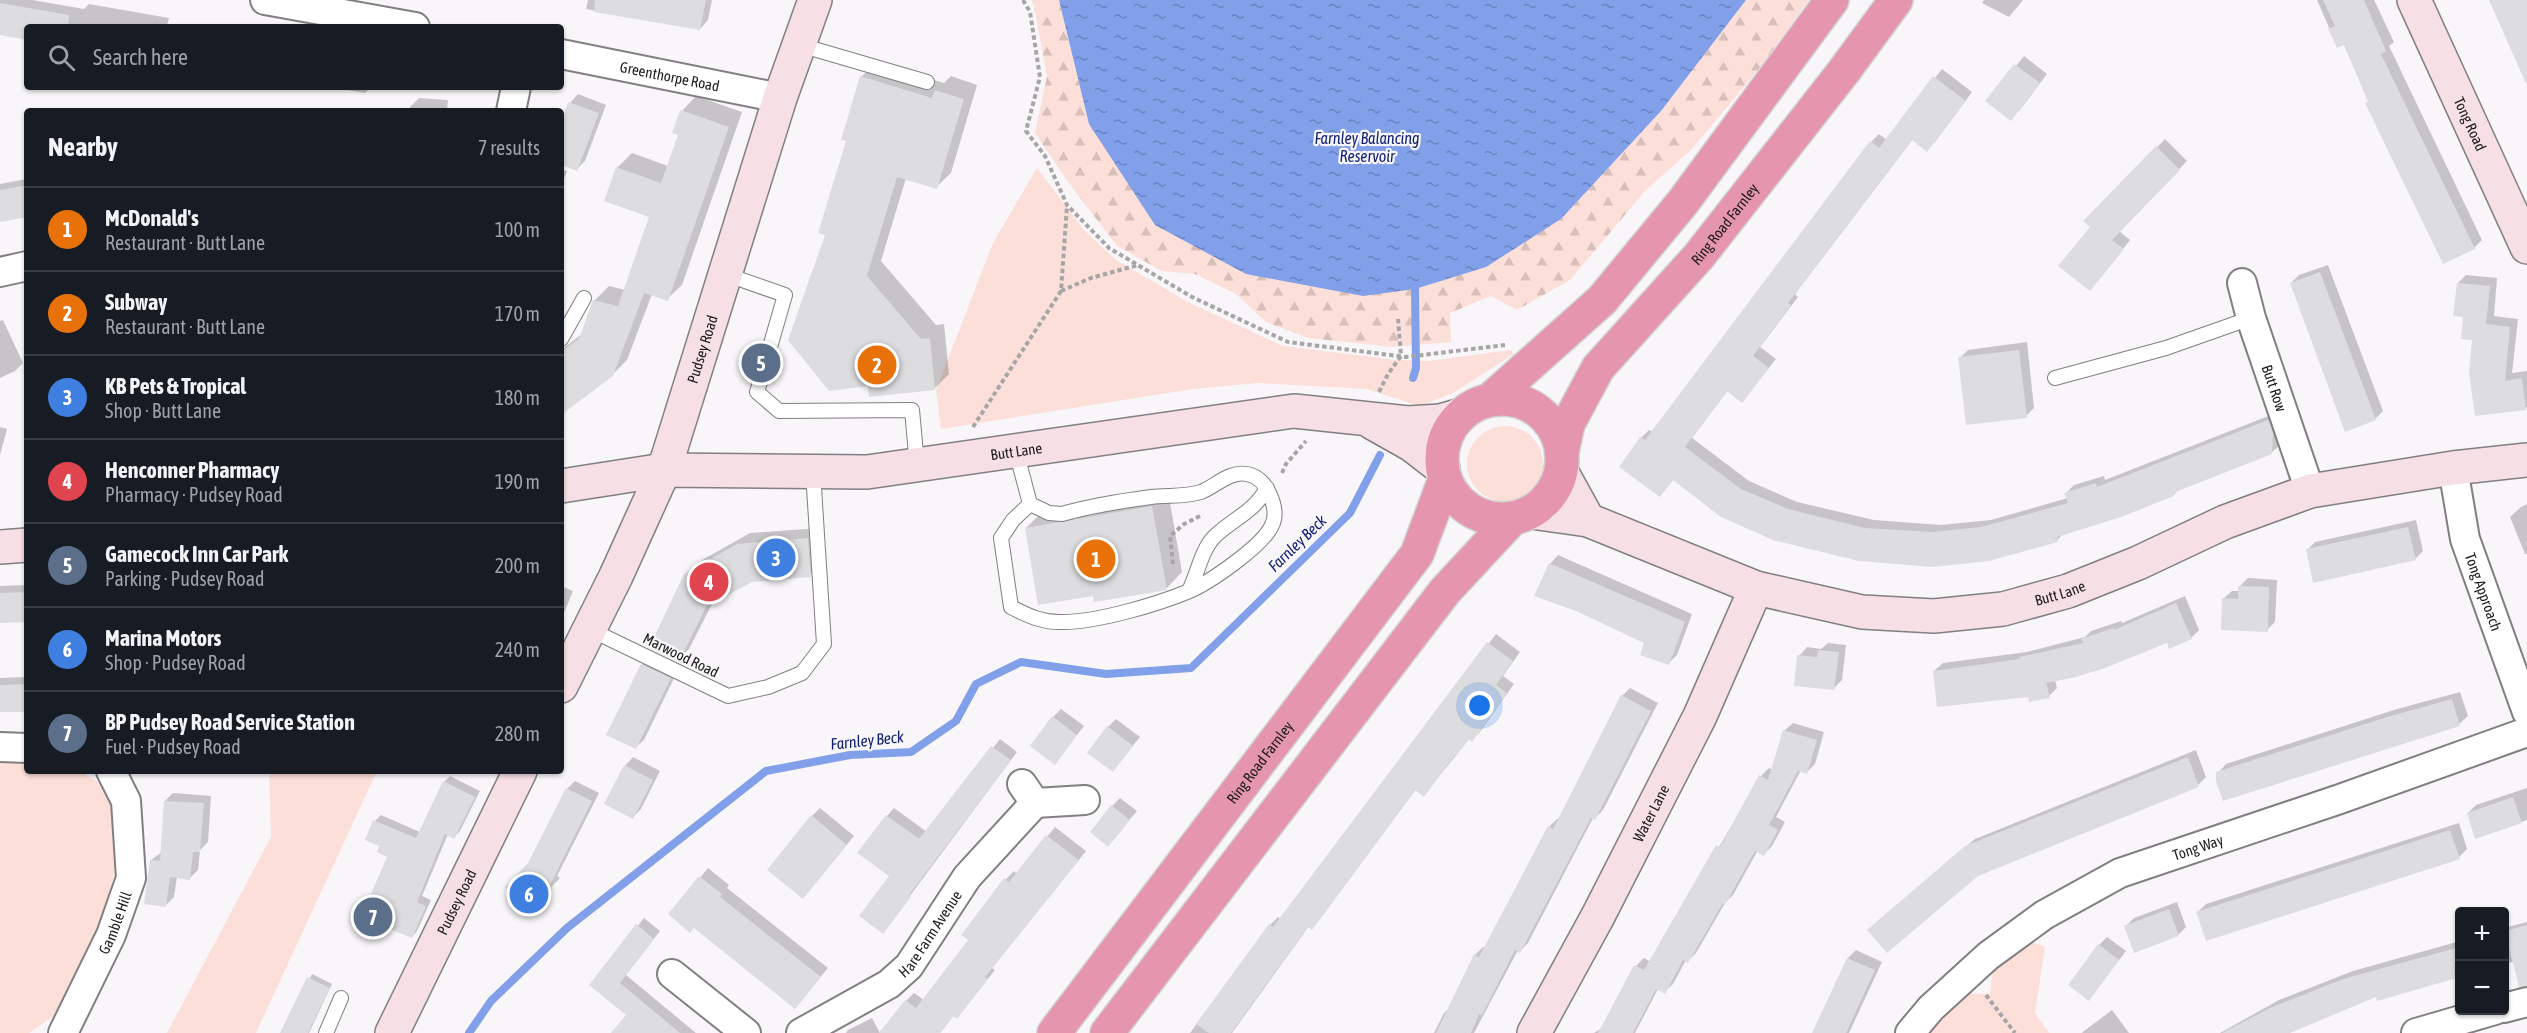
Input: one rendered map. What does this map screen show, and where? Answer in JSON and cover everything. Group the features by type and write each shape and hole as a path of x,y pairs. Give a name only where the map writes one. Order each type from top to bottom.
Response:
{"highway":[{"path":"1491,399 1602,300 1683,202 1832,0"},
{"name":"Ring Road Farnley","path":"1562,461 1569,424 1598,368 1699,256 1844,71 1896,0"},
{"path":"1107,1033 1445,591 1522,515 1548,499 1554,489 1562,461 1557,434 1542,413 1524,403 1513,399 1491,399 1461,415 1452,424 1443,449 1444,474 1461,503 1479,515 1499,519 1522,515"},
{"name":"Ring Road Farnley","path":"1054,1033 1417,554 1444,474"}],"street":[{"path":"265,0 398,24"},
{"name":"Pudsey Road","path":"564,680 616,576 664,470 780,98 815,0"},
{"name":"Tong Road","path":"2414,0 2527,247"},
{"name":"Greenthorpe Road","path":"564,55 780,98"},
{"path":"512,108 515,90"},
{"path":"0,272 24,267"},
{"name":"Butt Row","path":"2242,284 2251,318 2310,491"},
{"name":"Butt Lane","path":"564,486 664,470 867,472 1294,411 1408,423 1440,421 1461,415"},
{"name":"Butt Lane","path":"1367,419 1412,445 1444,474"},
{"name":"Butt Lane","path":"1522,515 1588,520 1756,588 1862,612 1934,616 2003,609 2078,587 2138,563 2225,522 2310,491 2453,468 2527,460"},
{"path":"1562,461 1588,520"},
{"name":"Tong Approach","path":"2453,468 2464,539 2527,712"},
{"path":"0,547 24,545"},
{"name":"Water Lane","path":"1534,1033 1598,916 1700,716 1756,588"},
{"name":"Tong Way","path":"1910,1033 1931,1008 1969,974 2044,915 2121,873 2340,799 2527,732"},
{"path":"0,747 24,748"},
{"name":"Gamble Hill","path":"63,1033 111,935 131,878 126,801 112,774"},
{"name":"Pudsey Road","path":"392,1033 519,774"},
{"name":"Hare Farm Avenue","path":"801,1033 889,984 909,966 968,876 1028,794 1085,800"},
{"path":"672,974 746,1033"},
{"path":"2509,1007 2527,1002"},
{"path":"2416,1033 2481,1015"}],"lane":[{"path":"800,45 927,82"},
{"path":"725,274 784,295 757,392 779,411 912,410 917,465"},
{"path":"564,334 584,298"},
{"path":"2055,378 2166,348 2251,318"},
{"path":"1016,451 1030,504 1049,513 1062,514 1152,497 1200,492 1236,474 1247,474 1258,479 1267,488 1275,506 1274,523 1268,534 1246,554 1189,592 1076,622 1042,621 1011,607 1001,537 1013,520 1030,504"},
{"name":"Marwood Road","path":"589,629 728,696 768,687 802,673 824,644 813,472"},
{"path":"1189,592 1199,571 1205,550 1215,536 1259,502 1267,488"},
{"path":"326,1033 341,998"}],"path":[{"path":"1023,0 1030,12 1040,77 1026,131 1045,156 1067,205 1109,248 1192,297 1288,342 1404,356 1422,356 1507,345"},
{"path":"952,460 1060,291 1067,205"},
{"path":"1060,291 1091,278 1138,265"},
{"path":"1398,318 1404,356"},
{"path":"1367,419 1388,374 1404,356"},
{"path":"1969,974 2015,1033"}],"green space":[{"path":"1031,0 1059,0 1089,124 1561,219 1661,111 1746,0 1809,0 1758,70 1691,150 1645,191 1570,280 1517,310 1491,296 1450,313 1451,342 1392,347 1308,338 1266,322 1236,294 1195,274 1162,271 1117,246 1068,182 1035,133 1047,76"},
{"path":"1037,168 1084,230 1116,260 1188,302 1283,346 1397,360 1428,361 1511,350 1514,354 1453,393 1419,406 1367,389 1257,383 1193,389 941,429 936,390 993,243"},
{"path":"1505,426 1520,429 1532,437 1540,449 1543,464 1540,479 1532,491 1520,499 1505,502 1490,499 1478,491 1470,479 1467,464 1470,449 1478,437 1490,429"},
{"path":"0,759 24,761 24,774 84,774 100,783 112,803 120,849 100,932 54,1016 29,1033 0,1033"},
{"path":"269,774 376,774 256,1033 167,1033 271,837"},
{"path":"2024,939 2045,947 2035,1013 2049,1033 1922,1033 1958,993 1990,994 1994,959"}],"water":[{"name":"Farnley Balancing Reservoir","path":"1059,0 1746,0 1661,111 1561,219 1486,267 1415,289 1363,296 1246,274 1155,225 1089,124"}],"building":[{"path":"595,0 706,0 700,30 594,12"},
{"path":"2323,0 2364,0 2386,51 2381,54 2475,249 2443,264 2365,103 2368,102 2344,45 2337,48 2328,29 2335,26"},
{"path":"2489,0 2527,0 2527,86"},
{"path":"0,3 69,15 68,24 24,24 24,39 0,35"},
{"path":"2014,64 2040,83 2011,121 1985,101"},
{"path":"860,76 932,98 935,90 964,99 937,189 897,177 867,276 921,339 930,338 935,390 869,397 868,386 829,391 788,340 825,235 818,233 846,141 841,140"},
{"path":"1933,76 1966,101 1927,152 1912,140 1788,303 1791,305 1753,356 1769,368 1742,403 1727,391 1685,447 1741,489 1788,509 1865,528 1932,532 1981,527 2068,503 2064,493 2096,483 2097,487 2268,420 2273,432 2272,454 2173,493 2174,496 2121,517 2057,537 2058,542 1989,561 1933,567 1859,561 1773,540 1721,517 1673,480 1660,497 1619,467 1640,437 1645,440 1870,141 1879,148"},
{"path":"568,102 599,113 577,171 564,166 564,113"},
{"path":"680,110 729,127 668,301 644,293 613,376 564,413 564,350 579,339 593,300 618,306 649,217 604,201 616,167 661,183 678,135 672,133"},
{"path":"2156,146 2180,170 2112,240 2124,249 2090,291 2058,266 2090,227 2083,221"},
{"path":"24,186 24,218 0,222 0,190"},
{"path":"2320,272 2376,420 2345,432 2290,283"},
{"path":"2457,283 2490,286 2486,324 2510,327 2505,381 2522,378 2526,410 2475,416 2469,373 2472,340 2461,339 2463,317 2453,316"},
{"path":"2019,350 2027,418 1966,425 1958,357"},
{"path":"1152,506 1167,590 1094,602 1093,596 1038,605 1025,528"},
{"path":"2408,527 2416,560 2313,583 2306,549"},
{"path":"808,538 811,577 752,582 706,607 679,662 649,648 684,574 737,544"},
{"path":"1549,563 1685,622 1669,665 1640,655 1644,643 1576,611 1534,596"},
{"path":"2238,586 2269,587 2268,632 2221,630 2222,598 2238,599"},
{"path":"24,592 24,622 0,623 0,593"},
{"path":"2176,603 2192,639 2169,649 2167,643 2105,668 2046,683 2050,698 2029,702 2028,697 1937,707 1933,671 2020,659 2019,657 2083,643 2081,639 2113,628 2114,630"},
{"path":"1487,642 1513,661 1496,685 1507,693 1472,742 1469,739 1455,755 1424,797 1415,790 1312,930 1308,927 1231,1033 1209,1033 1196,1024 1269,924 1273,927"},
{"path":"1818,650 1839,652 1834,690 1794,686 1797,655 1817,657"},
{"path":"641,664 671,678 636,749 606,735"},
{"path":"24,684 24,712 0,712 0,685"},
{"path":"1621,695 1651,711 1595,820 1591,818 1520,953 1515,950 1482,1015 1479,1014 1471,1033 1436,1033 1474,954 1479,957 1548,826 1553,829"},
{"path":"2452,699 2460,726 2223,801 2216,781 2216,772 2387,717"},
{"path":"1052,716 1077,735 1055,765 1030,746"},
{"path":"1107,726 1133,746 1113,772 1087,753"},
{"path":"1783,730 1817,740 1807,774 1798,771 1769,825 1778,830 1764,856 1755,851 1725,905 1723,903 1688,963 1683,960 1665,994 1656,989 1633,1033 1598,1033 1634,965 1644,970 1716,845 1720,847 1759,775 1768,780"},
{"path":"991,746 1011,760 909,895 911,897 883,934 859,916 889,876 857,853 886,815 919,839"},
{"path":"2188,757 2199,787 1978,876 1887,953 1867,930 1965,846"},
{"path":"624,765 653,780 633,819 604,804"},
{"path":"443,781 475,797 454,839 445,834 417,902 426,906 412,938 361,917 387,857 377,852 379,846 365,840 373,820 416,838"},
{"path":"566,788 592,801 550,885 553,887 530,911 505,887 528,863"},
{"path":"2513,797 2522,823 2475,839 2467,813"},
{"path":"164,801 204,803 200,852 193,852 190,880 170,877 166,907 144,904 150,860 160,861"},
{"path":"1111,805 1130,820 1108,847 1090,832"},
{"path":"811,815 847,845 803,899 767,870"},
{"path":"2450,830 2460,859 2206,941 2196,912"},
{"path":"1046,835 1079,860 985,977 988,979 957,1019 953,1016 940,1033 879,1033 905,1000 916,1008 968,940 961,935 1004,878 1009,882"},
{"path":"699,876 722,894 720,897 821,977 795,1009 694,928 690,933 668,914"},
{"path":"2169,909 2179,936 2134,953 2124,926"},
{"path":"636,924 654,939 620,983 680,1033 611,1033 626,1015 589,985"},
{"path":"2527,925 2527,986 2519,987 2509,947 2509,930"},
{"path":"2098,944 2119,960 2089,1001 2068,985"},
{"path":"2455,948 2455,978 2377,1001 2376,997 2290,1033 2222,1033 2270,1008 2343,979"},
{"path":"1847,958 1875,970 1846,1033 1812,1033"},
{"path":"307,977 330,988 308,1033 280,1033"}],"waterway":[{"name":"Farnley Beck","path":"1413,378 1416,368 1415,289"},
{"name":"Farnley Beck","path":"469,1033 491,1001 567,928 766,771 850,755 911,752 956,721 976,684 1021,662 1106,674 1191,668 1350,513 1380,455"}],"place":[{"name":"Gamecock Inn Car Park","path":"761,363"},
{"name":"Subway","path":"877,365"},
{"name":"KB Pets & Tropical","path":"776,558"},
{"name":"McDonald's","path":"1096,559"},
{"name":"Henconner Pharmacy","path":"709,582"},
{"name":"Marina Motors","path":"529,894"},
{"name":"BP Pudsey Road Service Station","path":"373,917"}]}
